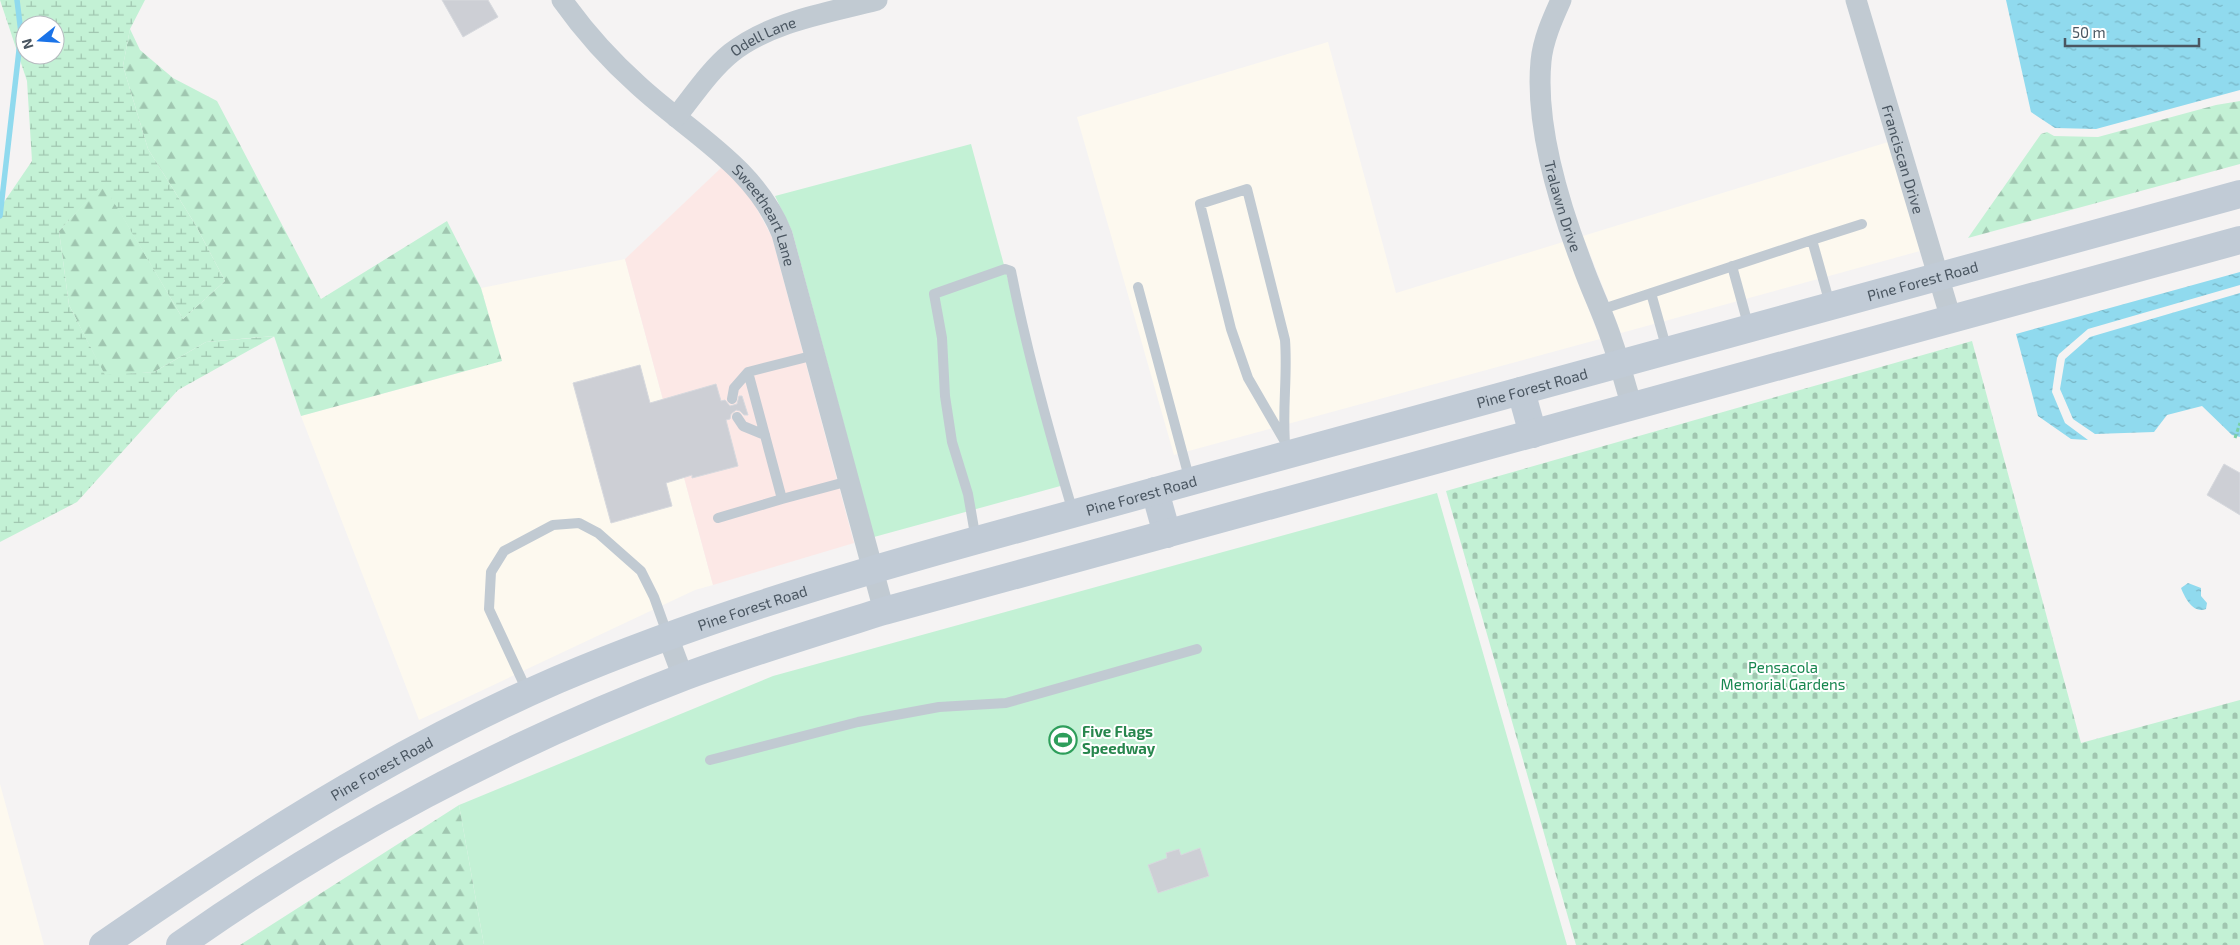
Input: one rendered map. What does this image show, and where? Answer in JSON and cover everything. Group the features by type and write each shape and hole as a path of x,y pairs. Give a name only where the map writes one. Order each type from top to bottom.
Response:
{"main road":[{"name":"Pine Forest Road","path":"103,945 207,872 324,800 417,748 528,694 668,637 763,603 872,569 1190,482 1285,448 1521,391 1619,365 2240,194"},
{"path":"180,945 228,911 355,833 448,783 541,738 684,677 789,640 884,612 2240,240"},
{"path":"1521,391 1533,434"},
{"path":"1156,491 1167,534"}],"street":[{"name":"Sweetheart Lane","path":"562,0 605,52 639,86 726,156 750,180 769,206 782,234 884,612"},
{"name":"Odell Lane","path":"676,117 730,54 749,40 793,22 877,0"},
{"name":"Tralawn Drive","path":"1561,0 1549,27 1541,60 1540,93 1544,129 1560,198 1632,406"},
{"name":"Franciscan Drive","path":"1856,0 1950,319"},
{"path":"668,637 684,677"}],"lane":[{"path":"1247,189 1284,340 1286,356 1283,415 1285,448 1248,378 1231,329 1200,204 1247,189"},
{"path":"1600,310 1862,224"},
{"path":"1812,240 1830,306"},
{"path":"1732,266 1749,329"},
{"path":"976,541 968,494 952,442 945,396 942,338 934,294 1005,269 1011,271 1025,340 1047,425 1074,513"},
{"path":"1138,286 1190,482"},
{"path":"1652,294 1667,351"},
{"path":"732,398 734,388 748,372 815,355"},
{"path":"748,372 782,499"},
{"path":"737,417 743,426 765,435"},
{"path":"718,518 782,499 851,490"},
{"path":"528,694 489,609 491,572 504,551 553,525 579,523 598,533 641,571 654,597 668,637"},
{"path":"710,760 858,722 939,707 1006,703 1197,649"}],"path":[{"path":"2235,438 2240,423"}],"shaded area":[{"path":"1328,42 1396,293 1563,242 1600,339 1174,455 1077,117"},
{"path":"1888,142 1920,251 1621,333 1583,236"},
{"path":"722,167 751,198 772,237 854,543 713,585 625,259"},
{"path":"625,259 713,585 695,590 419,720 301,416 502,361 481,288"},
{"path":"0,784 44,945 0,945"}],"green space":[{"path":"0,0 145,0 130,29 123,66 148,149 195,224 225,281 183,319 103,184 59,231 69,305 105,375 154,372 206,342 275,336 178,390 77,502 0,542 0,208 32,161 27,81 22,65 65,65 65,15 15,15 15,45"},
{"path":"130,29 140,50 173,78 217,101 321,299 447,221 481,288 502,361 301,416 274,336 206,342 154,372 105,376 69,305 59,231 103,183 183,319 225,281 195,224 148,149 123,66"},
{"path":"2240,101 2240,164 1968,238 2041,134 2047,132 2054,136 2098,137 2216,105"},
{"path":"971,144 1064,485 874,537 792,231 775,196"},
{"name":"Pensacola Memorial Gardens","path":"1972,341 2081,743 2240,700 2240,945 1576,945 1446,491"},
{"name":"Five Flags Speedway","path":"1437,493 1567,945 484,945 459,805 773,676"},
{"path":"459,805 484,945 240,945"}],"water":[{"path":"2006,0 2240,0 2240,90 2096,129 2055,128 2031,112"},
{"path":"2240,272 2240,285 2088,329 2059,354 2052,392 2065,423 2088,440 2071,439 2038,416 2016,334"},
{"path":"2240,293 2240,437 2232,435 2202,406 2167,415 2154,432 2095,434 2073,419 2060,389 2065,359 2090,337"},
{"path":"2188,583 2201,588 2201,596 2207,603 2206,609 2197,609 2187,600 2181,588"}],"building":[{"path":"442,0 488,0 498,17 463,37"},
{"path":"640,365 650,403 716,384 721,401 725,400 730,406 737,404 739,396 742,396 748,415 744,415 736,410 731,414 730,419 726,420 738,466 692,478 692,475 666,483 672,506 611,523 573,383"},
{"path":"2224,464 2240,473 2240,515 2207,495"},
{"path":"1200,848 1209,876 1158,893 1148,865 1167,858 1166,853 1179,849 1181,855"}],"waterway":[{"path":"0,216 21,33 17,0"}],"place":[{"name":"Five Flags Speedway","path":"1063,740"}]}
